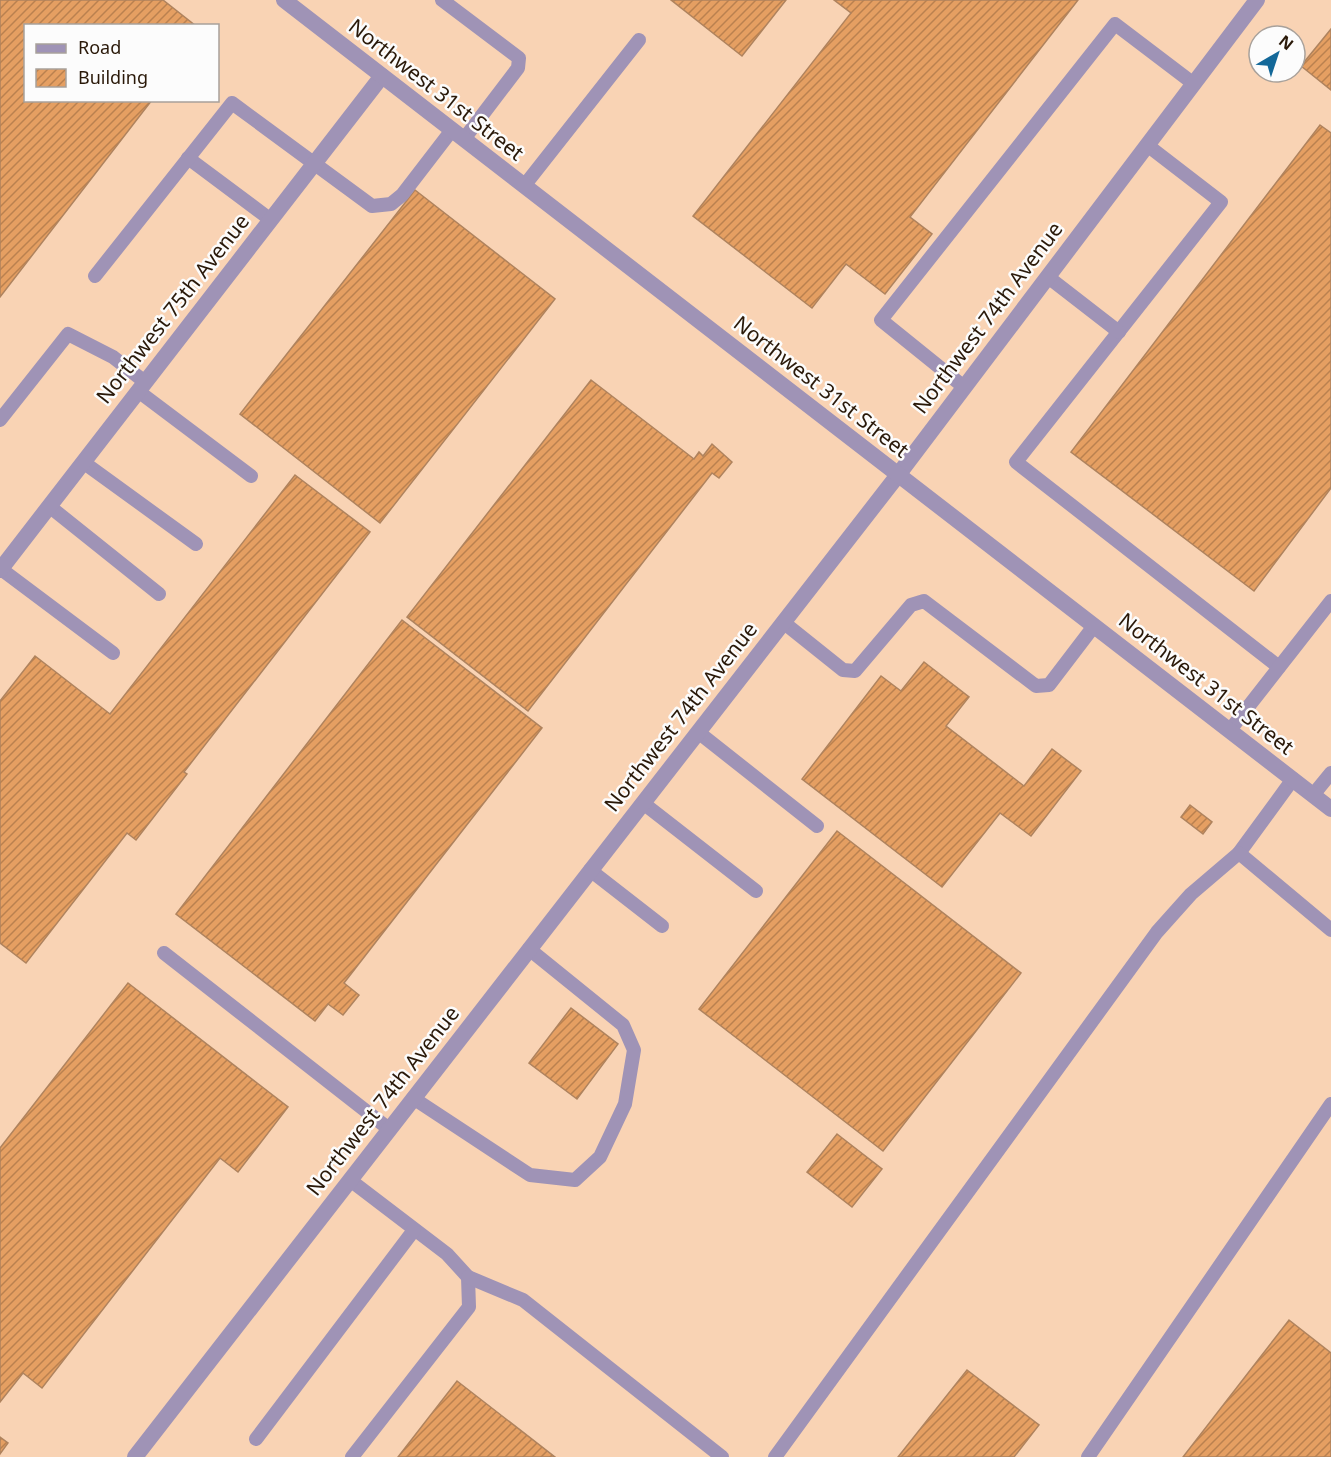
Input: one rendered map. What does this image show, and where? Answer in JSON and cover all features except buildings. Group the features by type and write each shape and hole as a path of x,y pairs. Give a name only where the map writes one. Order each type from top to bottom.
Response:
{"street":[{"name":"Northwest 31st Street","path":"284,0 1331,809"},
{"name":"Northwest 74th Avenue","path":"137,1456 898,475 1257,0"},
{"name":"Northwest 75th Avenue","path":"0,569 382,76"}],"lane":[{"path":"95,276 232,103 372,206 381,207 391,204 402,195 518,68 519,58 442,0"},
{"path":"964,387 881,320 1115,24 1194,84"},
{"path":"524,186 639,40"},
{"path":"1147,145 1221,202 1016,462 1279,667"},
{"path":"188,158 271,220"},
{"path":"1048,277 1119,332"},
{"path":"0,420 68,334 113,357 141,387 251,477"},
{"path":"83,462 196,544"},
{"path":"49,506 159,594"},
{"path":"0,569 112,652"},
{"path":"783,622 843,670 855,671 911,605 924,601 1036,686 1049,685 1094,626"},
{"path":"1230,730 1331,601"},
{"path":"698,732 817,826"},
{"path":"1313,795 1331,773"},
{"path":"775,1457 1157,932 1191,894 1239,854 1293,779"},
{"path":"643,803 756,891"},
{"path":"1239,854 1331,930"},
{"path":"590,870 662,926"},
{"path":"413,1098 530,1175 575,1180 600,1157 625,1104 634,1050 624,1025 529,949"},
{"path":"164,953 389,1129"},
{"path":"1088,1457 1331,1104"},
{"path":"350,1180 447,1254 468,1277 523,1300 722,1457"},
{"path":"256,1439 414,1230"},
{"path":"352,1457 469,1306 468,1277"}]}
